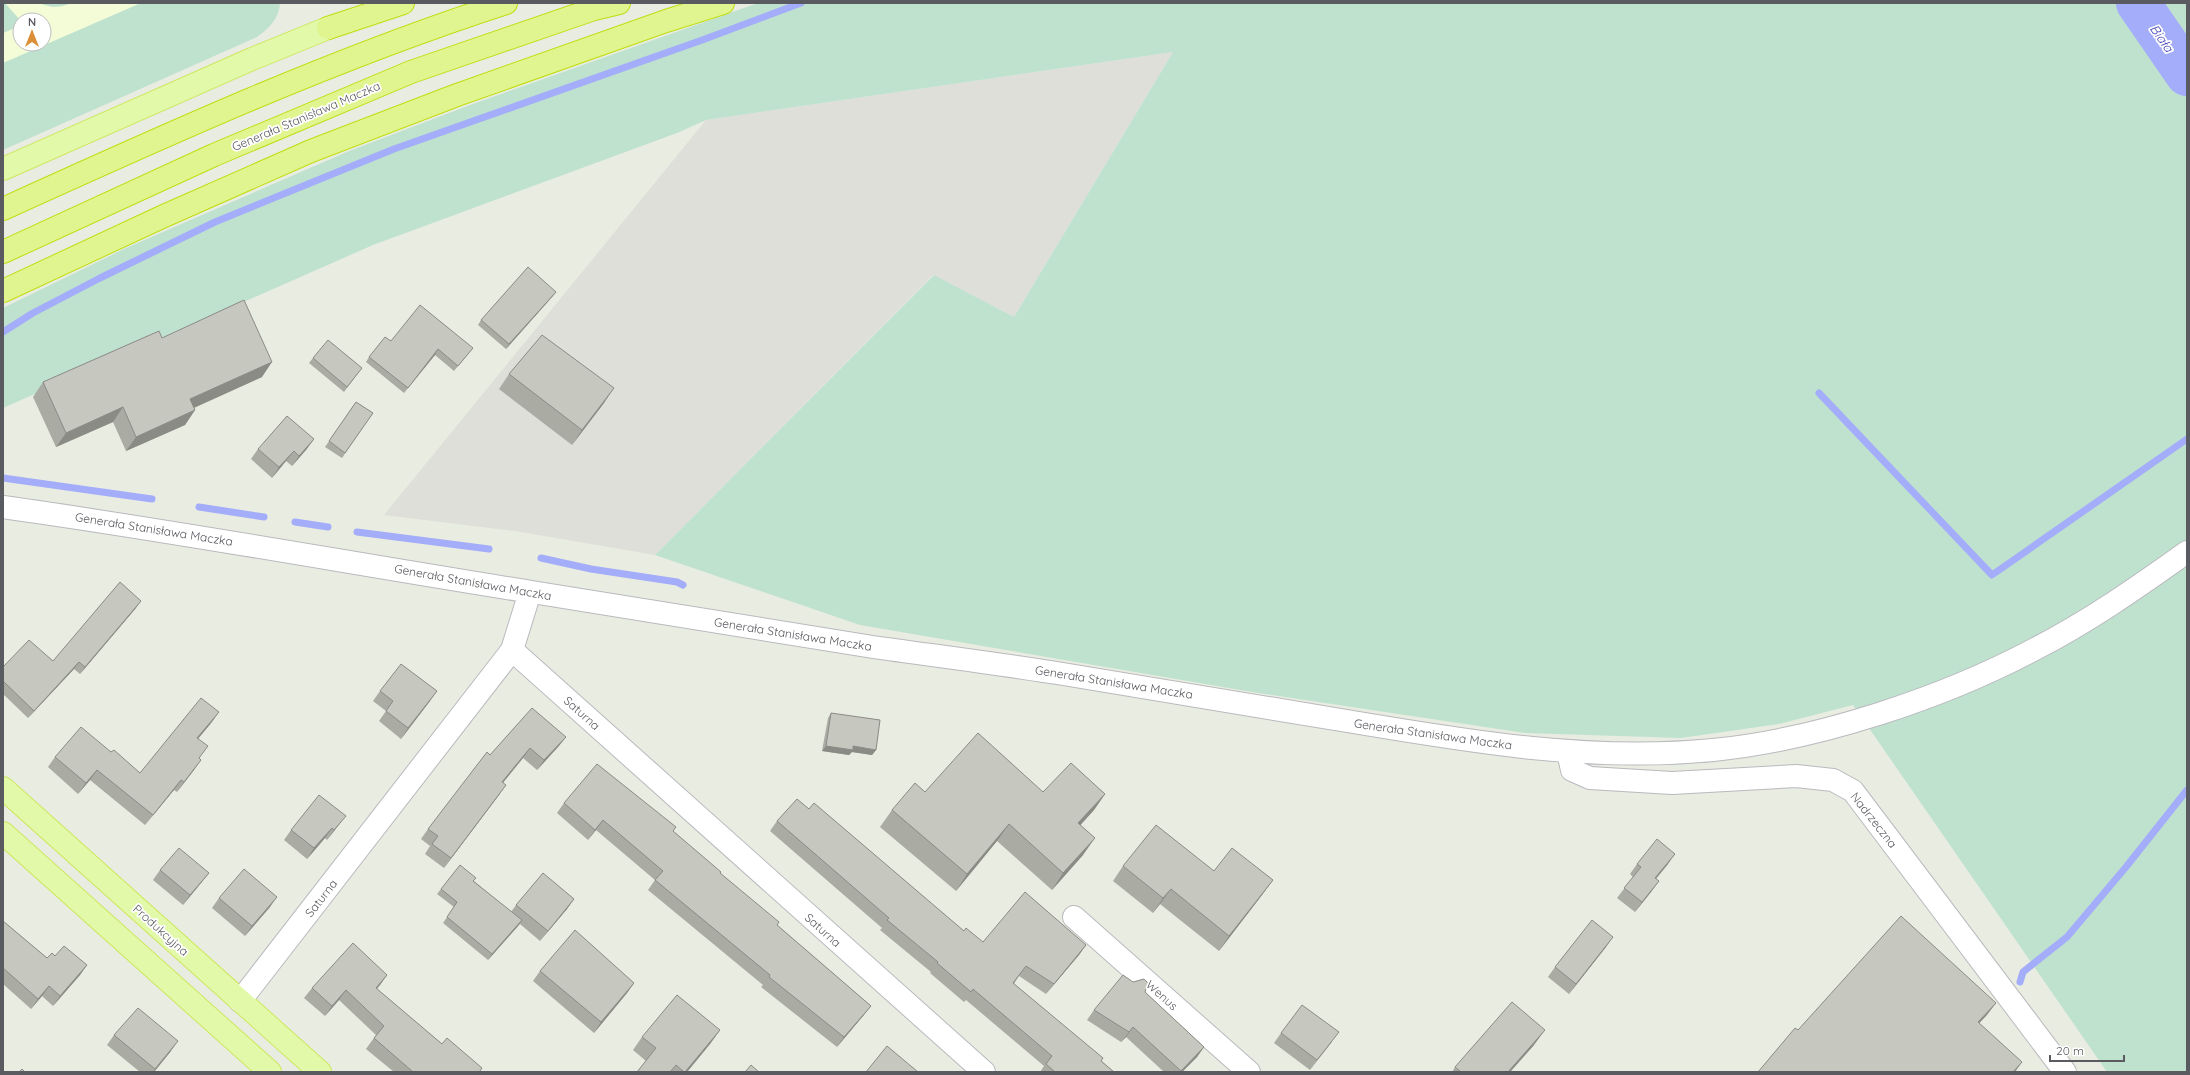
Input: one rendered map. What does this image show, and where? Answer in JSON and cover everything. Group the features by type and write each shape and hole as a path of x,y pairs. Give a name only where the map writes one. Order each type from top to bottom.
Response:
{"highway":[{"path":"328,28 403,3"},
{"path":"3,209 208,116 435,26 506,3"},
{"name":"Generała Stanisława Maczka","path":"3,252 214,154 412,72 594,10 619,3"},
{"path":"3,291 164,216 311,151 472,90 666,21 723,3"}],"main road":[{"path":"3,169 238,65 328,28"},
{"name":"Produkcyjna","path":"3,788 320,1072"},
{"path":"3,833 270,1072"},
{"path":"29,857 52,833"}],"street":[{"name":"Generała Stanisława Maczka","path":"3,507 151,528 530,592 875,647 1006,665 1451,738 1568,752 1635,754 1714,750 1780,740 1845,723 1921,699 1999,667 2042,646 2072,629 2187,552"},
{"path":"512,650 530,592"},
{"name":"Saturna","path":"240,1001 512,650 984,1072"},
{"name":"Nadrzeczna","path":"1568,752 1572,770 1590,778 1672,783 1796,776 1834,780 1853,791 2065,1072"},
{"name":"Wenus","path":"1074,917 1249,1072"}],"shaded area":[{"path":"3,3 186,3 3,118"},
{"path":"3,3 5,3 13,12 12,29 3,33"},
{"path":"40,3 71,3 55,7"},
{"path":"141,3 280,3 276,18 266,30 257,37 3,150 3,63 28,52 52,52 52,42"},
{"path":"758,3 2187,3 2187,1072 2107,1072 1853,705 1779,724 1681,738 1525,733 1258,693 860,625 655,555 934,275 1014,317 1173,52 706,120 677,133 373,245 3,408 3,308 126,248 349,151 470,105"},
{"path":"1173,52 1014,317 933,275 655,555 515,531 384,515 706,120"}],"building":[{"path":"528,267 556,292 509,344 481,320"},
{"path":"244,300 272,362 190,399 195,410 136,437 123,407 66,433 43,382 159,331 162,338"},
{"path":"420,305 473,348 458,366 438,349 408,388 369,357 385,337 391,341"},
{"path":"542,335 614,388 582,430 509,374"},
{"path":"328,340 362,368 347,387 313,358"},
{"path":"356,402 373,413 345,453 329,441"},
{"path":"287,416 314,439 299,456 294,451 279,467 258,449"},
{"path":"120,582 141,601 85,667 79,662 34,711 3,681 3,667 29,640 53,661"},
{"path":"401,664 437,691 408,728 386,711 393,701 380,691"},
{"path":"201,698 219,712 197,738 208,746 199,758 201,760 184,782 181,780 153,815 97,770 86,783 55,757 81,727 111,752 114,750 140,773"},
{"path":"532,708 566,737 544,760 530,748 502,782 506,785 451,858 432,844 438,836 428,829 487,752 490,755"},
{"path":"831,713 880,720 876,750 853,746 853,750 826,746"},
{"path":"978,733 1043,792 1071,763 1105,794 1078,823 1095,838 1063,873 1009,824 967,874 892,810 915,783 925,792"},
{"path":"597,764 676,827 673,831 721,872 720,873 779,922 777,925 871,1006 844,1037 769,977 770,975 655,880 663,871 603,820 595,830 564,803"},
{"path":"319,795 346,816 334,830 332,828 314,848 291,830"},
{"path":"797,799 809,809 814,803 964,931 966,928 983,942 1025,892 1086,945 1054,984 1026,966 1013,983 1103,1058 1101,1061 1114,1072 1055,1072 1046,1064 1052,1056 973,989 971,992 937,963 938,962 887,920 889,918 777,821"},
{"path":"1156,825 1214,871 1232,848 1273,880 1229,936 1171,889 1163,898 1123,866"},
{"path":"1657,839 1675,854 1655,878 1659,881 1642,902 1624,888 1641,867 1637,864"},
{"path":"179,848 209,873 190,895 160,870"},
{"path":"460,865 476,878 473,881 522,920 492,954 447,917 457,902 441,889"},
{"path":"244,869 277,897 252,926 219,898"},
{"path":"543,873 574,899 548,931 516,905"},
{"path":"1901,916 1996,1003 1978,1022 2022,1062 2013,1072 1758,1072 1795,1028 1798,1030"},
{"path":"1592,920 1613,937 1576,984 1555,967"},
{"path":"3,921 47,958 52,953 55,956 64,946 87,965 60,996 49,986 38,999 3,968"},
{"path":"575,930 634,983 601,1022 540,971"},
{"path":"353,943 387,975 376,988 442,1044 447,1038 482,1068 480,1071 481,1072 413,1072 374,1038 384,1026 346,990 332,1006 312,988"},
{"path":"1123,975 1133,982 1144,979 1148,983 1145,992 1204,1047 1181,1071 1133,1027 1129,1032 1094,1010"},
{"path":"677,995 720,1030 685,1072 676,1065 670,1072 637,1072 656,1048 642,1037"},
{"path":"1512,1002 1545,1030 1508,1072 1461,1072 1455,1067"},
{"path":"1302,1005 1339,1032 1317,1060 1281,1033"},
{"path":"138,1008 178,1041 155,1069 114,1035"},
{"path":"887,1046 918,1072 866,1072"},
{"path":"751,1065 759,1072 745,1072"}],"waterway":[{"path":"3,332 33,313 100,278 215,222 394,149 705,39 801,3"},
{"name":"Biała","path":"2138,3 2187,74"},
{"path":"1819,393 1992,575 2187,439"},
{"path":"3,478 152,499"},
{"path":"199,507 264,517"},
{"path":"295,522 328,527"},
{"path":"357,532 489,549"},
{"path":"541,558 591,569 677,582 683,585"},
{"path":"2020,982 2023,972 2067,937 2126,867 2187,790"}]}
